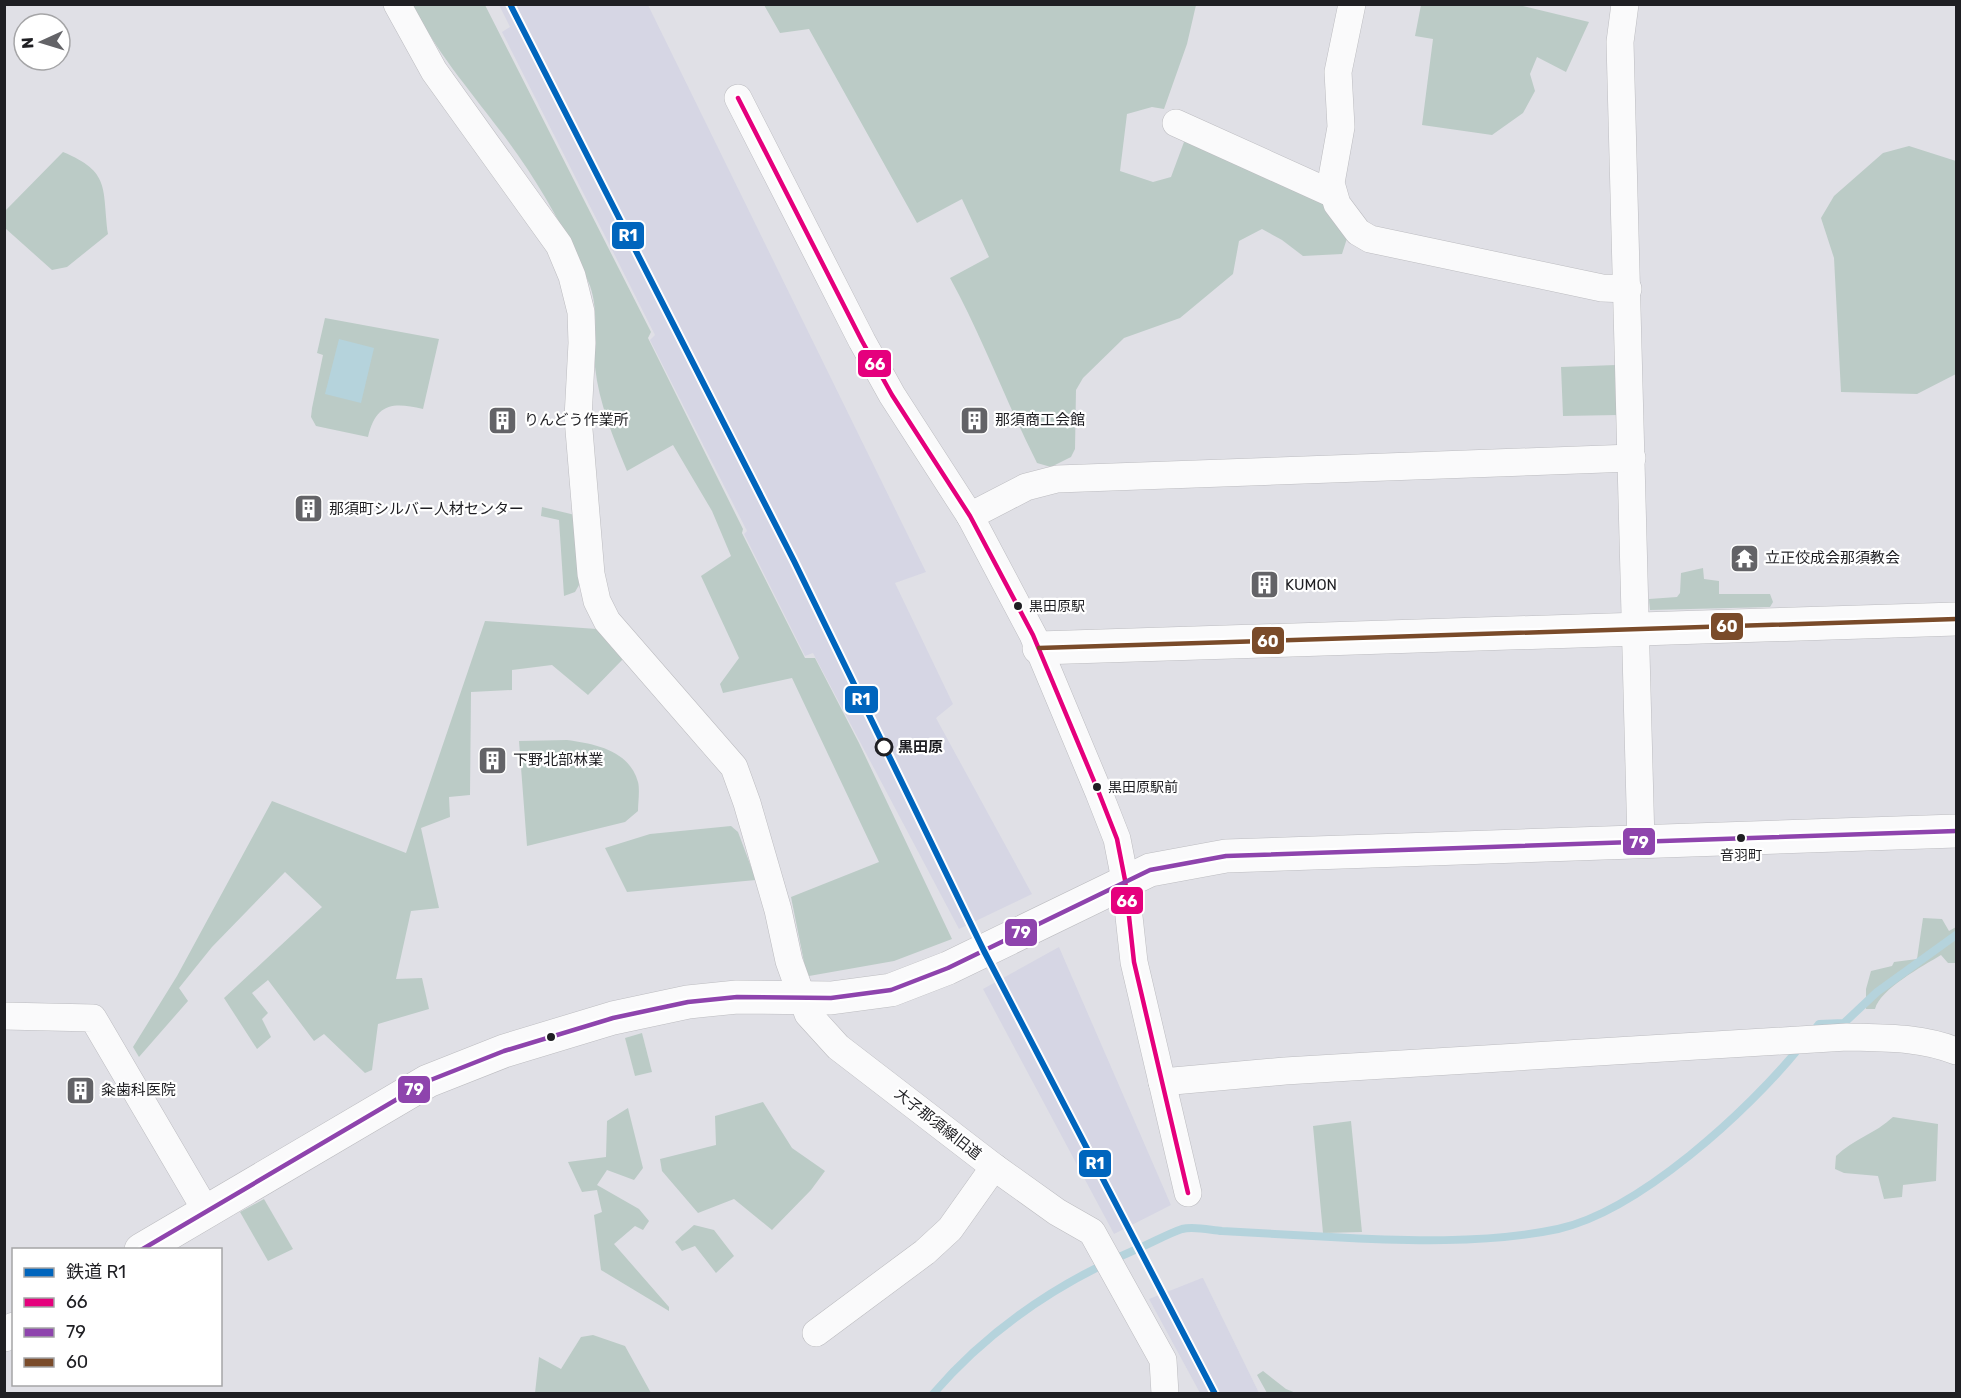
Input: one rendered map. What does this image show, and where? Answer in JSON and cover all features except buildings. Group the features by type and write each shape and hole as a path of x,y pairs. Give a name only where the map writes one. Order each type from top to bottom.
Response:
{"main road":[{"path":"1039,648 1956,619"},
{"path":"144,1248 206,1209 428,1081 504,1051 614,1018 688,1002 737,997 801,999 861,995 891,990 919,981 1125,880 1150,870 1226,856 1956,831"}],"street":[{"name":"大子那須線旧道","path":"397,4 434,71 559,245 572,276 581,312 582,343 578,418 591,574 597,601 607,621 734,767 747,803 801,999 808,1014 838,1047 994,1167 1095,1239 1163,1360 1165,1394"},
{"path":"1352,4 1338,72 1341,127 1331,183 1333,194 1358,232 1370,238 1602,288 1628,289"},
{"path":"1625,4 1620,42 1641,843"},
{"path":"738,98 867,350 892,395 970,516 1039,648 1117,839 1125,880 1134,962 1188,1193"},
{"path":"1176,123 1333,194"},
{"path":"970,516 1026,487 1057,479 1632,458"},
{"path":"4,1016 93,1018 206,1209"},
{"path":"1162,1082 1285,1071 1847,1037 1913,1039 1956,1051"},
{"path":"816,1333 926,1252 950,1229 994,1167"}],"shaded area":[{"path":"413,5 485,5 651,332 648,338 743,529 742,533 805,658 815,658 859,743 952,939 894,961 809,976 805,967 791,897 879,862 792,678 723,693 720,684 739,658 701,576 731,556 712,511 673,445 627,471 600,394 595,367 594,302 592,291 579,261 536,183 442,53"},
{"path":"499,5 648,5 926,572 895,583 953,704 936,718 1032,894 959,929 813,653 805,656 744,534 747,531 650,340 655,335 502,32 510,27"},
{"path":"764,5 1196,5 1187,44 1164,109 1152,107 1127,114 1120,171 1153,182 1171,177 1184,142 1197,139 1329,198 1350,229 1342,254 1303,256 1282,240 1262,229 1239,241 1233,274 1180,318 1124,338 1083,378 1076,390 1075,449 1071,457 1051,467 1037,463 950,278 989,257 962,199 917,223 809,29 780,33"},
{"path":"1421,5 1519,5 1589,22 1566,72 1537,57 1530,74 1535,91 1523,113 1492,135 1422,125 1433,39 1415,36"},
{"path":"1909,146 1956,161 1956,374 1917,394 1841,392 1834,258 1821,218 1834,196 1883,153"},
{"path":"63,152 78,159 97,175 104,193 108,234 67,267 52,270 5,228 5,211"},
{"path":"325,318 439,339 423,409 395,406 381,411 371,426 368,437 316,426 311,417 323,355 317,353"},
{"path":"1616,365 1618,415 1563,416 1561,367"},
{"path":"542,507 575,515 579,585 575,592 564,596 559,520 541,516"},
{"path":"1703,568 1704,579 1719,581 1719,594 1770,594 1773,602 1770,607 1650,610 1649,599 1677,597 1680,593 1681,573"},
{"path":"485,621 597,629 624,658 588,695 552,665 512,670 512,690 471,692 470,795 449,797 450,817 421,828 439,908 411,911 396,979 422,978 429,1009 378,1024 372,1070 365,1073 324,1034 314,1041 268,980 252,993 268,1013 262,1019 271,1037 257,1049 224,998 322,907 285,872 212,947 179,988 188,1001 139,1057 133,1047 177,976 272,801 406,853"},
{"path":"567,740 610,750 627,762 638,782 638,811 625,822 527,846 519,741"},
{"path":"731,826 738,832 756,880 627,892 605,848 650,834"},
{"path":"1923,918 1942,919 1949,931 1956,927 1956,963 1948,963 1941,955 1893,986 1875,1009 1866,1009 1866,989 1871,971 1892,966 1894,962 1917,959"},
{"path":"1059,947 1171,1205 1114,1234 983,989"},
{"path":"642,1033 652,1072 635,1076 625,1038"},
{"path":"763,1102 792,1148 825,1171 811,1190 772,1230 734,1199 698,1213 662,1171 660,1159 716,1145 715,1116"},
{"path":"628,1108 643,1168 634,1180 607,1170 597,1185 639,1209 649,1221 643,1230 635,1226 614,1244 669,1307 669,1311 601,1270 594,1215 602,1212 597,1190 582,1192 568,1162 606,1157 607,1121"},
{"path":"1893,1117 1938,1124 1936,1181 1903,1185 1902,1197 1884,1199 1878,1176 1844,1173 1835,1169 1836,1156"},
{"path":"1351,1121 1362,1232 1323,1233 1313,1126"},
{"path":"264,1199 293,1249 268,1261 240,1212"},
{"path":"694,1225 714,1230 734,1256 716,1273 695,1246 682,1251 675,1242"},
{"path":"1203,1278 1259,1393 1200,1393 1149,1299"},
{"path":"593,1335 625,1346 651,1393 535,1393 539,1357 561,1369 581,1337"},
{"path":"1263,1371 1286,1389 1296,1393 1267,1393 1257,1375"}],"water":[{"path":"339,339 374,348 361,403 325,394"}],"waterway":[{"path":"1812,1033 1819,1024 1844,1023 1877,992 1956,935"},
{"path":"933,1394 955,1370 1002,1328 1053,1292 1108,1262 1182,1229 1445,1240 1531,1234 1558,1229 1590,1219 1623,1202 1690,1155 1752,1100 1800,1047"}],"rail line":[{"name":"R1","path":"510,4 794,561 984,951 1215,1394"}],"transit line":[{"name":"66","path":"738,98 862,341 892,395 970,516 1033,635 1099,793 1117,839 1125,880 1134,962 1188,1193"},
{"name":"60","path":"1039,648 1956,619"},
{"name":"79","path":"144,1248 428,1081 504,1051 613,1018 688,1002 737,997 831,998 891,990 948,968 1150,870 1226,856 1956,831"}],"place":[{"name":"りんどう作業所","path":"503,420"},
{"name":"那須商工会館","path":"974,420"},
{"name":"那須町シルバー人材センター","path":"308,509"},
{"name":"立正佼成会那須教会","path":"1744,558"},
{"name":"KUMON","path":"1264,585"},
{"name":"黒田原駅","path":"1018,606"},
{"name":"黒田原","path":"884,747"},
{"name":"下野北部林業","path":"492,760"},
{"name":"黒田原駅前","path":"1097,787"},
{"name":"音羽町","path":"1741,838"},
{"name":"粂歯科医院","path":"80,1090"}]}
